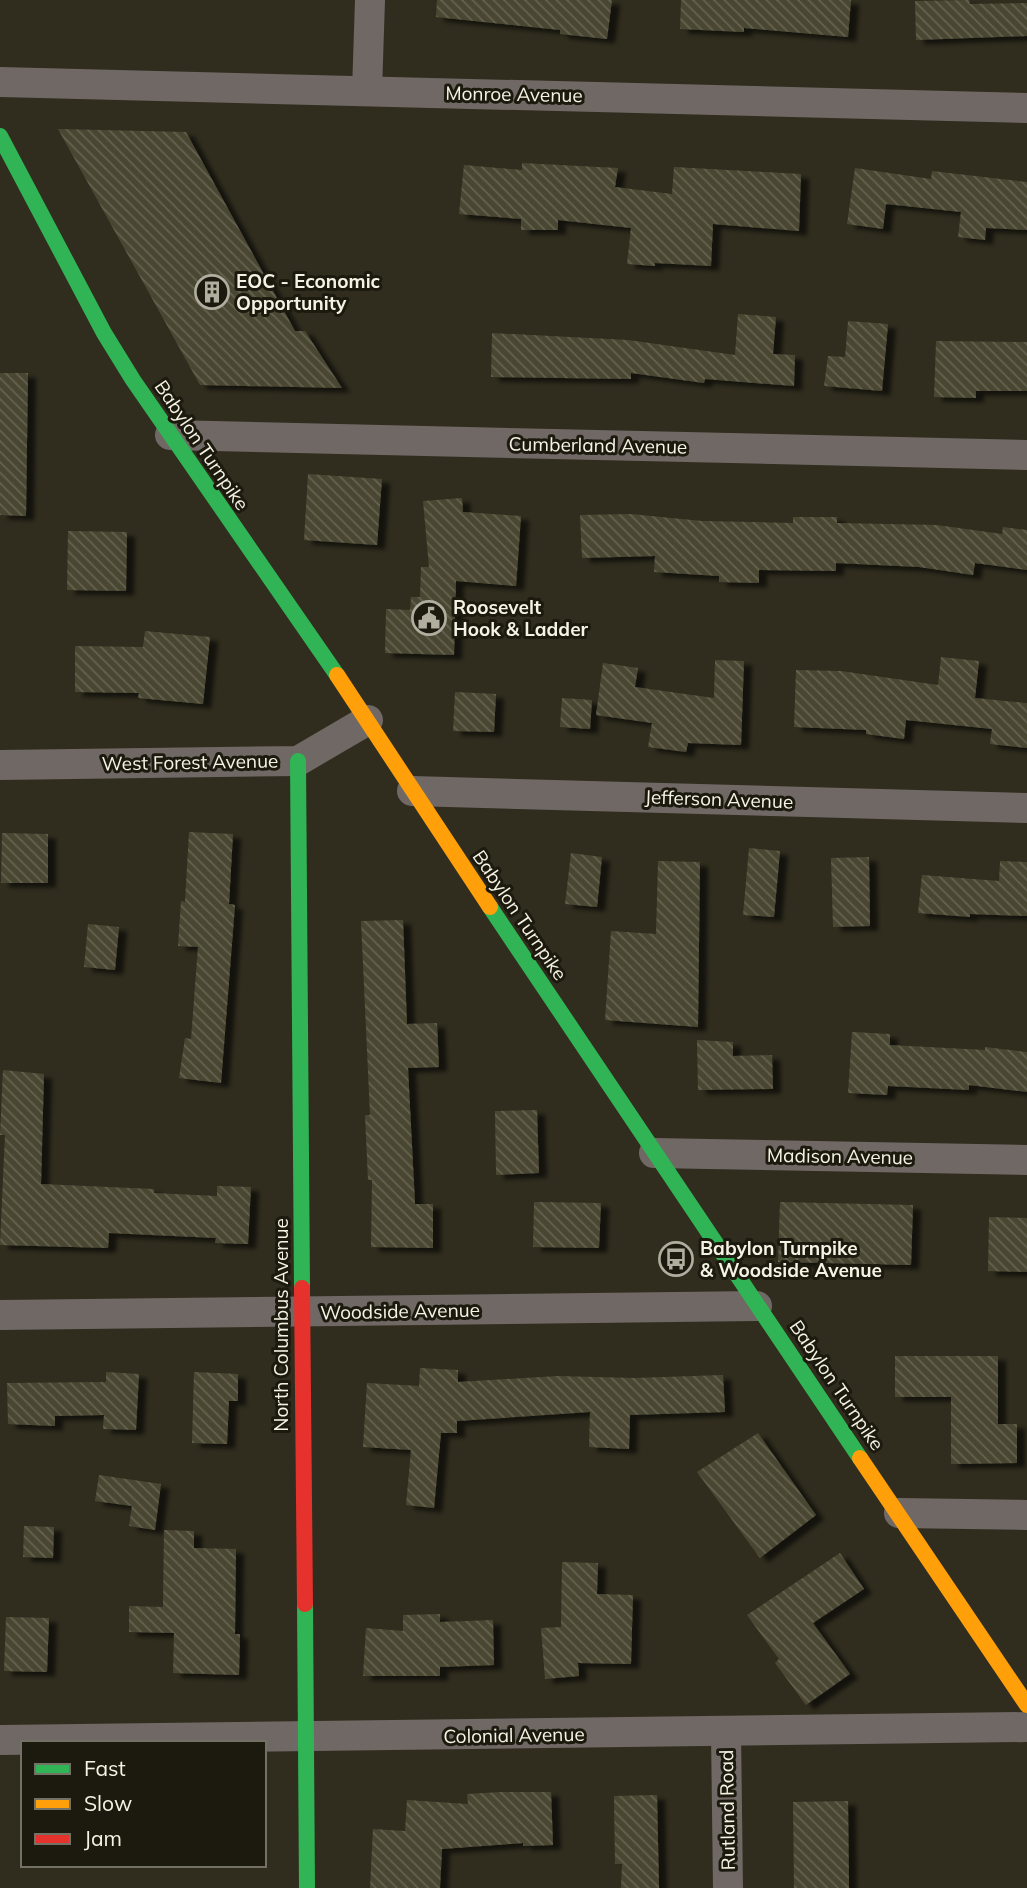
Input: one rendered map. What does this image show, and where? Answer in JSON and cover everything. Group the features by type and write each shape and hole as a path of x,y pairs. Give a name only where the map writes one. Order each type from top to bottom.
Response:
{"main road":[{"name":"Babylon Turnpike","path":"0,136 104,333 170,435 368,720 412,791 654,1153 1027,1705"},
{"name":"North Columbus Avenue","path":"298,761 307,1888"}],"street":[{"path":"368,91 370,0"},
{"name":"Monroe Avenue","path":"0,82 1027,108"},
{"name":"Cumberland Avenue","path":"170,435 1027,455"},
{"name":"West Forest Avenue","path":"0,765 298,761 368,720"},
{"name":"Jefferson Avenue","path":"412,791 1027,808"},
{"name":"Madison Avenue","path":"654,1153 1027,1160"},
{"name":"Woodside Avenue","path":"0,1315 757,1306"},
{"path":"899,1513 1027,1515"},
{"name":"Colonial Avenue","path":"0,1740 726,1733 1027,1727"},
{"name":"Rutland Road","path":"726,1733 728,1888"}],"building":[{"path":"437,0 612,0 607,39 560,34 560,30 436,17"},
{"path":"681,0 851,0 848,37 744,28 744,32 680,29"},
{"path":"969,0 970,4 1027,3 1027,36 916,40 915,1"},
{"name":"EOC - Economic Opportunity","path":"58,129 186,132 295,331 305,331 342,388 200,385"},
{"path":"522,163 618,168 615,187 672,194 674,167 801,174 799,231 713,224 711,266 655,263 655,266 627,264 631,228 558,220 558,230 521,230 521,219 459,214 464,165 522,170"},
{"path":"855,168 931,179 932,171 1027,182 1027,230 986,228 985,240 958,237 961,212 886,204 883,229 847,224"},
{"path":"738,314 776,317 773,354 795,355 794,386 705,379 704,383 631,373 631,379 491,377 492,333 628,340 735,355"},
{"path":"848,321 888,324 882,391 824,386 828,356 845,357"},
{"path":"936,341 1027,342 1027,391 976,391 976,398 934,397"},
{"path":"0,373 28,373 26,516 0,515"},
{"path":"308,474 382,479 377,545 304,540"},
{"path":"462,498 463,512 521,516 516,586 456,581 454,655 385,653 386,609 410,610 411,597 420,597 421,567 429,567 423,501"},
{"path":"631,514 702,521 793,523 793,517 837,517 837,523 937,525 1002,534 1003,527 1027,530 1027,570 975,563 973,575 919,567 836,563 836,571 759,570 759,583 719,582 719,576 654,572 655,556 582,558 580,515"},
{"path":"68,531 127,532 126,591 67,590"},
{"path":"145,631 210,637 203,704 138,698 139,693 75,692 75,646 143,647"},
{"path":"941,657 979,661 975,698 1027,703 1027,748 990,744 992,729 906,720 904,739 866,734 866,730 794,727 796,670 841,671 938,685"},
{"path":"715,660 744,661 741,745 688,743 686,752 648,747 652,723 596,715 603,663 638,668 635,687 714,698"},
{"path":"455,692 496,694 494,732 453,731"},
{"path":"562,698 592,700 590,729 560,727"},
{"path":"189,832 233,834 229,904 235,905 221,1083 179,1078 185,1038 191,1039 198,947 178,946 181,901 185,902"},
{"path":"2,833 48,834 48,883 1,883"},
{"path":"749,848 780,851 774,917 743,915"},
{"path":"571,853 602,857 597,907 565,904"},
{"path":"869,857 870,926 833,927 831,858"},
{"path":"658,861 700,862 698,1027 605,1020 611,931 656,934"},
{"path":"1000,861 1027,862 1027,916 970,914 970,917 918,913 922,875 999,881"},
{"path":"403,920 407,1024 437,1023 439,1067 408,1068 415,1204 433,1204 433,1248 371,1247 372,1180 368,1180 365,1115 370,1115 361,921"},
{"path":"88,924 119,927 115,970 84,967"},
{"path":"852,1032 890,1034 890,1045 985,1050 985,1047 1027,1052 1027,1092 969,1085 969,1090 888,1086 887,1095 848,1093"},
{"path":"697,1040 733,1042 733,1056 772,1055 773,1089 698,1090"},
{"path":"3,1070 44,1074 41,1184 154,1189 154,1193 217,1196 217,1186 251,1187 248,1244 215,1243 216,1238 109,1233 108,1248 0,1245 5,1135 0,1135"},
{"path":"537,1110 539,1173 496,1175 495,1111"},
{"path":"534,1202 601,1203 599,1248 533,1247"},
{"path":"780,1202 913,1205 911,1265 778,1262"},
{"path":"989,1217 1027,1218 1027,1272 988,1271"},
{"path":"895,1356 998,1356 998,1424 1017,1424 1017,1463 951,1464 951,1397 895,1397"},
{"path":"420,1368 458,1370 458,1382 557,1376 634,1378 723,1375 725,1412 630,1415 629,1449 589,1447 590,1412 457,1421 457,1433 441,1433 434,1508 406,1505 411,1450 363,1447 367,1383 419,1386"},
{"path":"106,1372 139,1374 136,1430 103,1429 104,1415 55,1416 55,1426 8,1424 7,1383 106,1382"},
{"path":"194,1372 238,1374 238,1401 229,1401 227,1444 192,1443"},
{"path":"758,1433 816,1515 760,1558 697,1472"},
{"path":"99,1475 161,1484 155,1530 129,1526 132,1506 95,1501"},
{"path":"24,1526 54,1527 53,1558 23,1557"},
{"path":"164,1530 194,1531 194,1548 236,1549 235,1634 240,1634 239,1675 173,1673 174,1633 129,1632 129,1606 163,1607"},
{"path":"840,1553 864,1589 813,1623 850,1674 806,1705 775,1663 779,1659 747,1615"},
{"path":"562,1562 598,1563 597,1594 633,1595 631,1664 578,1663 579,1676 545,1679 541,1628 561,1627"},
{"path":"440,1614 440,1622 493,1620 494,1665 440,1667 440,1676 363,1676 366,1628 403,1631 403,1615"},
{"path":"6,1617 49,1618 47,1672 4,1671"},
{"path":"551,1792 553,1845 523,1846 523,1843 442,1849 440,1888 370,1888 373,1829 405,1831 407,1800 468,1804 467,1794"},
{"path":"657,1795 659,1888 621,1888 622,1864 615,1864 614,1796"},
{"path":"848,1801 849,1888 794,1888 793,1802"}],"traffic: fast":[{"path":"0,136 104,333 133,380 337,675"},
{"path":"298,761 302,1288"},
{"path":"490,907 860,1458"},
{"path":"305,1604 307,1888"}],"traffic: slow":[{"path":"337,675 490,907"},
{"path":"860,1458 1027,1705"}],"traffic: jam":[{"path":"302,1288 305,1604"}],"place":[{"name":"EOC - Economic Opportunity","path":"212,292"},
{"name":"Roosevelt Hook & Ladder","path":"429,618"},
{"name":"Babylon Turnpike & Woodside Avenue","path":"676,1259"}]}
